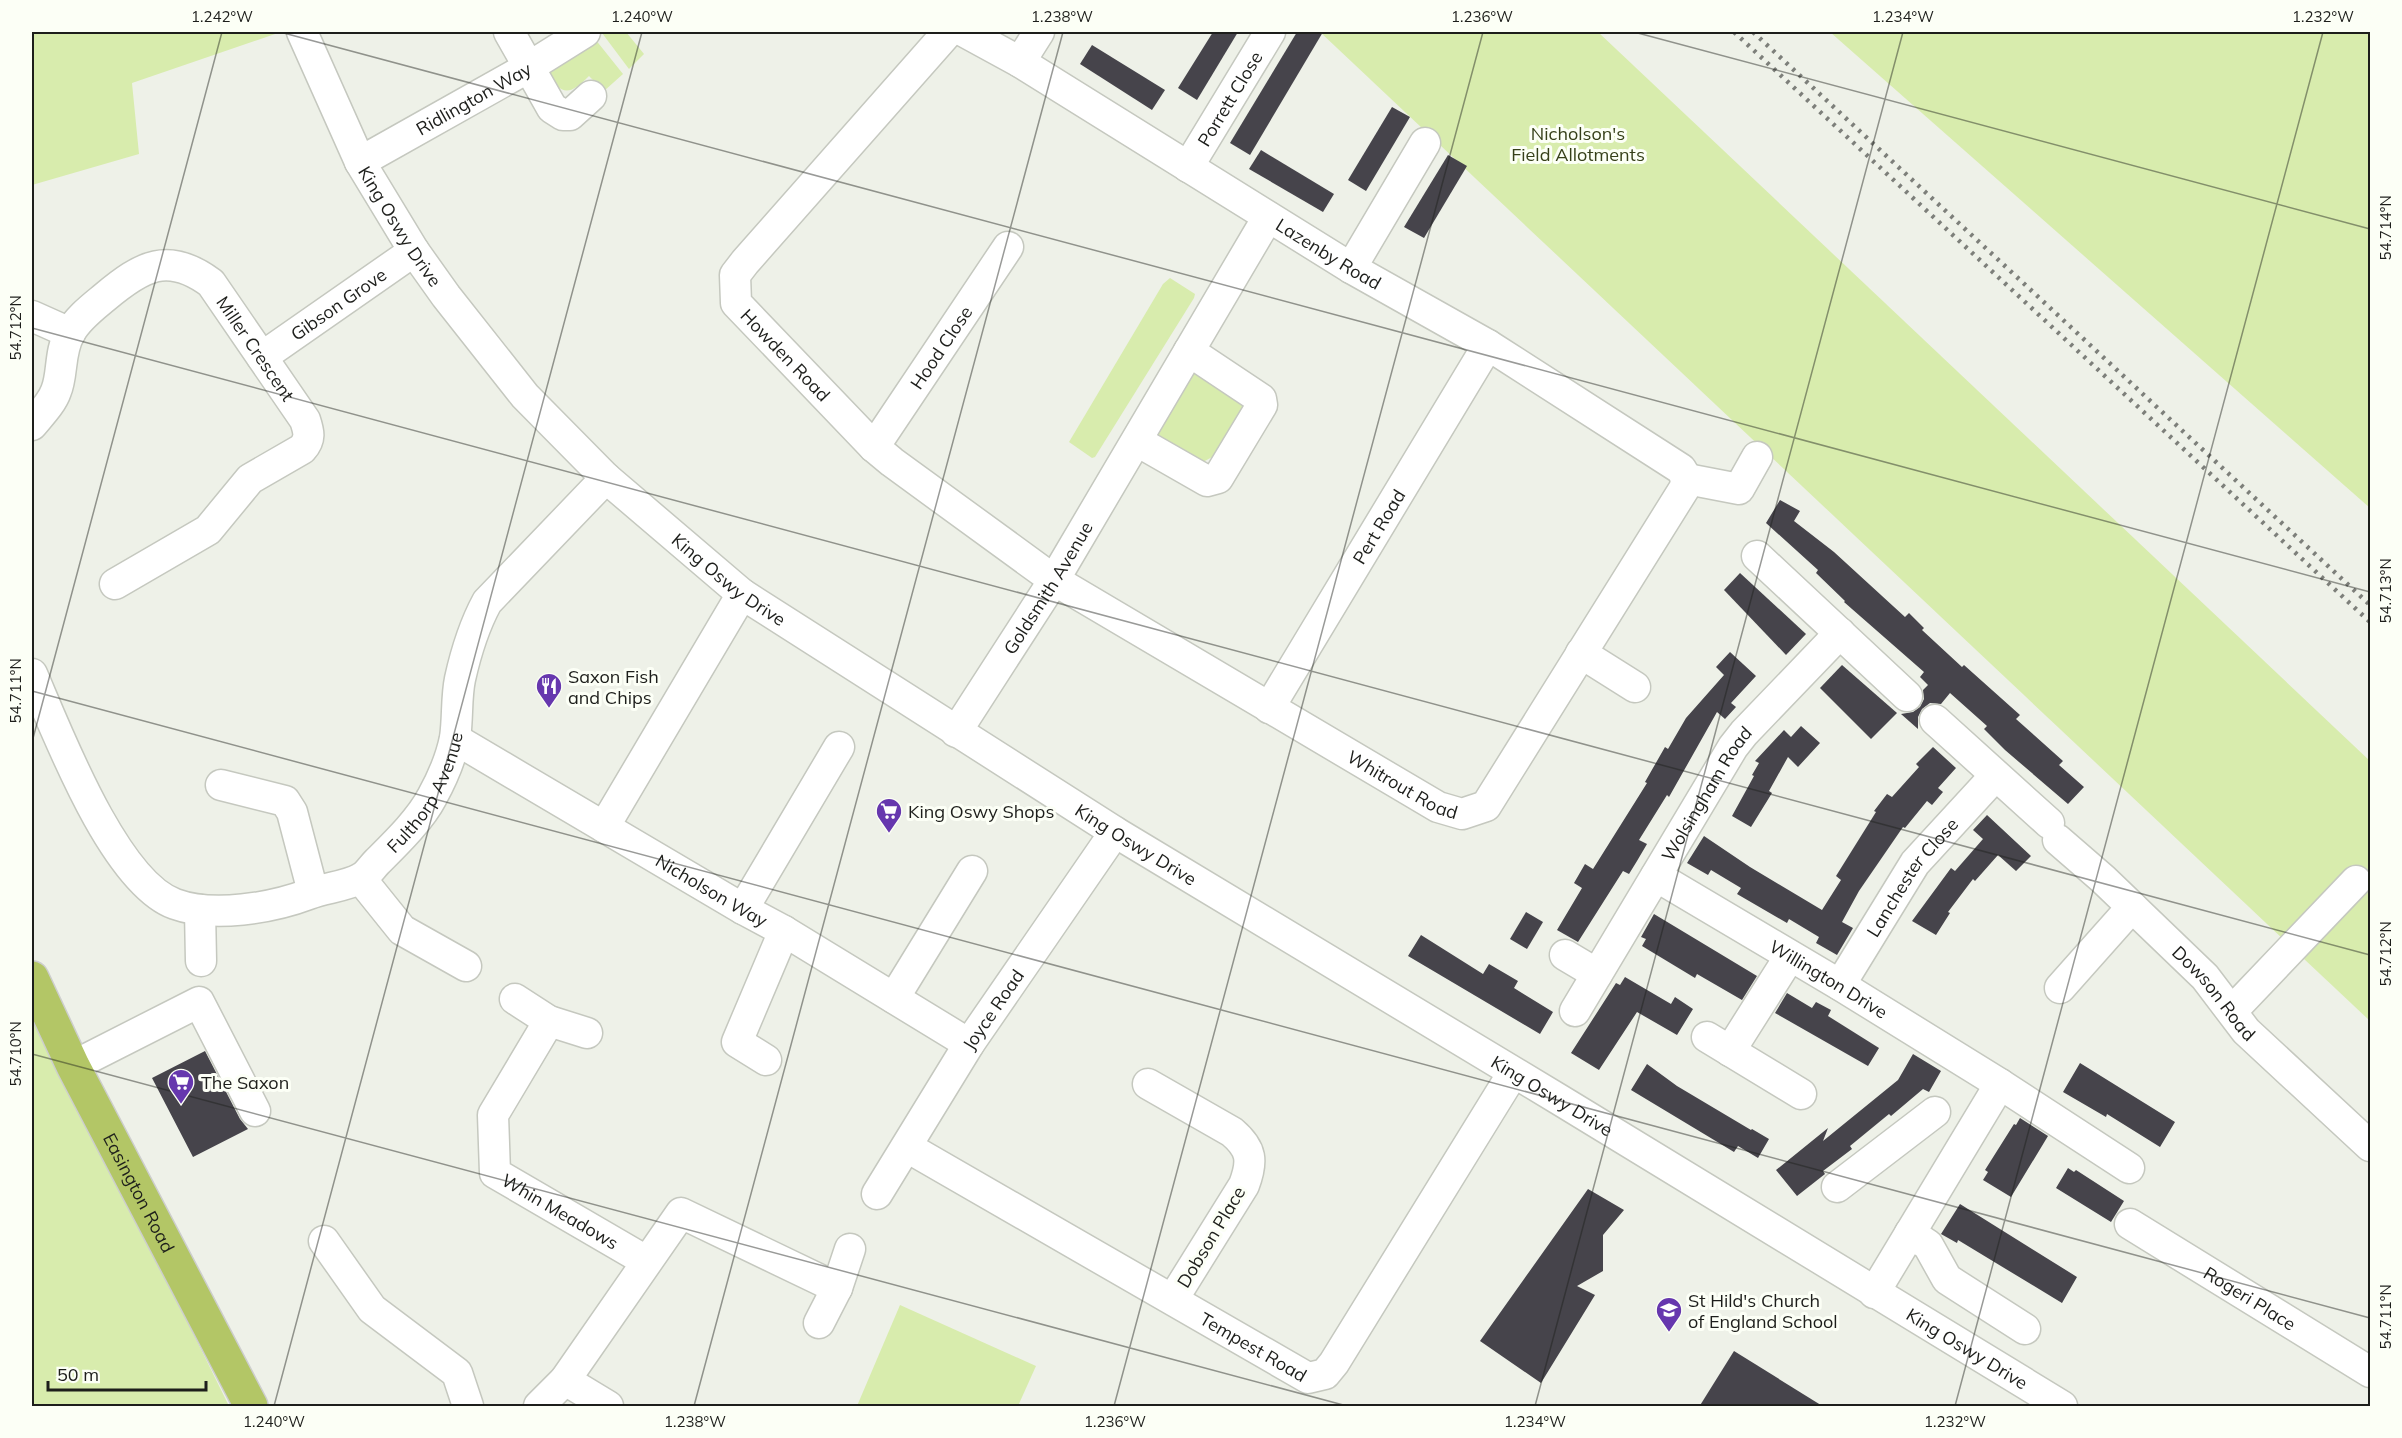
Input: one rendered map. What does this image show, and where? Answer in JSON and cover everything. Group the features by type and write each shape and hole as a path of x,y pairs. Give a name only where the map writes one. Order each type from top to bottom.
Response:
{"main road":[{"name":"Easington Road","path":"32,978 73,1066 251,1407"}],"street":[{"name":"King Oswy Drive","path":"302,32 360,162 414,251 446,296 525,396 606,478 742,594 1115,832 2062,1407"},
{"path":"509,32 552,108 563,116 570,115 591,96"},
{"name":"Ridlington Way","path":"360,162 529,67 585,32"},
{"name":"Howden Road","path":"948,32 735,275 736,303 874,447 1054,580"},
{"name":"Lazenby Road","path":"965,32 1020,62 1351,268 1488,345 1681,469 1687,479"},
{"path":"1020,62 1039,32"},
{"name":"Porrett Close","path":"1188,167 1270,32"},
{"path":"1351,268 1425,143"},
{"name":"Goldsmith Avenue","path":"956,732 1054,580 1268,217"},
{"name":"Hood Close","path":"874,447 1008,247"},
{"name":"Gibson Grove","path":"262,357 414,251"},
{"name":"Miller Crescent","path":"32,424 57,391 60,361 70,333 90,309 130,276 156,266 176,265 194,270 211,282 304,420 309,432 308,443 302,449 250,479 208,530 115,584"},
{"path":"32,316 70,333"},
{"name":"Pert Road","path":"1269,708 1488,345"},
{"path":"1137,441 1207,481 1218,478 1262,405 1261,399 1189,351"},
{"path":"1687,479 1739,489 1757,457"},
{"name":"Fulthorp Avenue","path":"361,879 398,841 432,799 446,769 455,739 460,680 475,624 487,602 606,478"},
{"name":"Whitrout Road","path":"1054,580 1438,807 1462,814 1486,806 1684,489 1687,479"},
{"path":"1757,556 1907,696"},
{"path":"604,827 742,594"},
{"name":"Wolsingham Road","path":"1575,1011 1733,747 1840,633"},
{"path":"1581,653 1635,687"},
{"path":"32,674 71,767 120,854 137,876 174,904 200,910 225,910 287,903 314,892 361,879 402,930 466,966"},
{"path":"1935,720 1995,776"},
{"name":"Nicholson Way","path":"455,739 784,931 969,1044"},
{"path":"743,909 838,747"},
{"name":"Dowson Road","path":"1995,776 2025,802 2205,977 2246,1031 2370,1146"},
{"name":"Lanchester Close","path":"1840,985 1915,863 1995,776"},
{"path":"221,785 285,801 292,812 314,892"},
{"name":"Joyce Road","path":"877,1194 969,1044 1115,832"},
{"path":"894,998 972,871"},
{"name":"Willington Drive","path":"1656,876 1840,985 2000,1084 2129,1168"},
{"path":"2232,1011 2356,881"},
{"path":"2060,988 2132,907"},
{"path":"200,910 201,961"},
{"path":"766,1060 737,1042 784,931"},
{"path":"1565,955 1597,974"},
{"path":"1790,956 1718,1044 1801,1094"},
{"path":"515,999 549,1021 587,1033"},
{"path":"73,1066 199,1002 255,1111"},
{"name":"Whin Meadows","path":"549,1021 493,1116 495,1173 646,1261"},
{"name":"Tempest Road","path":"907,1147 1173,1299 1292,1371 1308,1378 1325,1374 1513,1073"},
{"name":"Dobson Place","path":"1148,1084 1232,1132 1243,1142 1251,1167 1244,1185 1173,1299"},
{"path":"1874,1293 2000,1084"},
{"path":"1837,1187 1927,1118 1954,1160"},
{"path":"540,1407 565,1380 681,1213 837,1288"},
{"name":"Rogeri Place","path":"2130,1224 2370,1372"},
{"path":"1910,1233 1928,1245 1947,1279 2025,1329"},
{"path":"324,1241 372,1309 457,1373 468,1407"},
{"path":"819,1323 837,1288 850,1249"},
{"path":"565,1380 608,1407"}],"green space":[{"path":"32,32 281,32 132,83 139,154 32,185"},
{"path":"626,32 644,54 629,69 602,33"},
{"name":"Nicholson's Field Allotments","path":"1320,32 1598,32 2370,761 2370,1021"},
{"path":"1830,32 2370,32 2370,508"},
{"path":"595,39 623,74 604,91 589,76 570,90 556,85 544,71"},
{"path":"1170,278 1195,294 1194,298 1095,457 1092,458 1069,442 1163,284"},
{"path":"1194,364 1204,366 1245,406 1214,456 1203,462 1157,438 1154,430"},
{"path":"32,1011 77,1098 229,1406 32,1406"},
{"path":"900,1305 1036,1366 1018,1406 857,1406"}],"building":[{"path":"1213,32 1238,32 1197,100 1178,88"},
{"path":"1297,32 1323,32 1250,155 1230,143"},
{"path":"1092,45 1165,90 1152,110 1080,64"},
{"path":"1392,107 1410,117 1366,191 1348,180"},
{"path":"1261,150 1334,194 1323,212 1249,169"},
{"path":"1448,155 1467,166 1424,238 1404,227"},
{"path":"1780,500 1800,511 1794,521 1834,552 1905,617 1909,613 1924,628 1922,630 1962,667 1964,665 2020,715 2016,719 2063,761 2059,765 2084,787 2068,804 2005,750 1984,729 1987,726 1950,693 1941,704 1930,703 1922,709 1918,717 1918,729 1901,714 1913,712 1920,707 1924,699 1923,690 1928,685 1920,677 1924,672 1844,602 1816,573 1818,570 1766,523"},
{"path":"1740,573 1806,634 1786,655 1724,590"},
{"path":"1730,652 1756,676 1731,703 1736,707 1725,719 1717,712 1669,797 1667,795 1639,840 1647,844 1637,861 1629,874 1623,871 1578,942 1557,930 1582,888 1574,883 1585,864 1593,869 1647,783 1645,782 1665,747 1668,749 1686,718 1724,675 1716,667"},
{"path":"1842,665 1897,713 1871,739 1820,688"},
{"path":"1801,726 1820,743 1798,767 1788,757 1769,791 1772,793 1751,827 1732,816 1754,776 1752,775 1759,763 1755,761 1784,730 1791,737"},
{"path":"1933,747 1956,768 1938,788 1943,792 1932,805 1927,801 1905,828 1903,827 1859,891 1842,922 1853,928 1837,955 1816,943 1819,937 1789,919 1787,923 1737,894 1741,888 1711,870 1708,875 1687,863 1704,836 1750,867 1822,910 1841,880 1836,876 1876,812 1874,811 1887,794 1892,797 1919,767 1916,764"},
{"path":"1987,815 2031,856 2016,871 1998,855 1975,881 1973,879 1948,912 1950,913 1936,935 1912,921 1951,868 1955,871 1983,839 1973,830"},
{"path":"1526,912 1543,922 1527,949 1510,939"},
{"path":"1654,914 1757,976 1742,1000 1697,974 1695,978 1642,946 1646,939 1641,937"},
{"path":"1421,935 1483,974 1489,964 1518,981 1514,988 1553,1012 1540,1034 1408,956"},
{"path":"1625,977 1671,1004 1675,997 1693,1009 1677,1035 1637,1012 1599,1070 1571,1053 1616,983 1620,985"},
{"path":"1787,993 1812,1008 1816,1002 1831,1010 1828,1016 1879,1048 1868,1066 1775,1013"},
{"path":"205,1051 240,1119 248,1129 193,1157 152,1078"},
{"path":"1913,1054 1941,1071 1929,1092 1923,1089 1891,1116 1889,1114 1850,1146 1852,1149 1823,1171 1825,1174 1797,1196 1776,1170 1828,1128 1823,1141 1898,1080"},
{"path":"2080,1063 2175,1122 2160,1147 2107,1114 2106,1117 2063,1092"},
{"path":"1647,1064 1677,1086 1769,1139 1758,1158 1738,1146 1734,1152 1631,1090"},
{"path":"2020,1118 2048,1136 2011,1197 1983,1180 1988,1172 1985,1170"},
{"path":"2068,1168 2074,1172 2076,1170 2124,1201 2111,1222 2056,1188"},
{"path":"1588,1189 1624,1210 1603,1235 1603,1271 1577,1286 1595,1295 1541,1383 1480,1341"},
{"path":"1960,1204 2077,1277 2062,1303 1958,1240 1957,1243 1941,1234"},
{"path":"1734,1351 1824,1407 1699,1407"}],"railway":[{"path":"1734,32 2370,622"},
{"path":"1753,32 2370,605"}],"place":[{"name":"Saxon Fish and Chips","path":"549,709"},
{"name":"King Oswy Shops","path":"889,834"},
{"name":"The Saxon","path":"181,1105"},
{"name":"St Hild's Church of England School","path":"1669,1333"}]}
